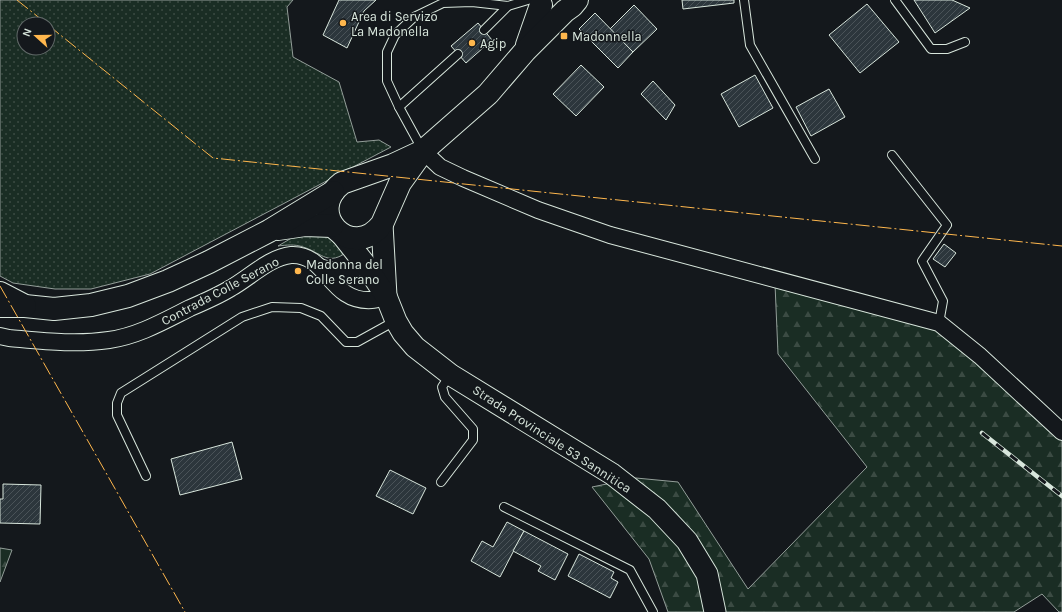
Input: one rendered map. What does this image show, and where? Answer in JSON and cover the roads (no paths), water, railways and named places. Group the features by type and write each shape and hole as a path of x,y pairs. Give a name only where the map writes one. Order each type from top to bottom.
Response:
{"main road":[{"name":"Strada Provinciale 53 Sannitica","path":"525,52 536,2 552,12 571,5"},
{"name":"Strada Provinciale 53 Sannitica","path":"423,151 393,165 342,183 333,192 327,209 328,215 337,230 350,237 364,237 378,230 400,183 423,151 488,94 525,52 571,5"},
{"name":"Strada Provinciale 53 Sannitica","path":"354,179 367,181 378,188 385,199 384,218"},
{"path":"0,306 25,306 54,309 90,305 128,296 168,281 269,231 333,192"},
{"path":"269,231 298,226 337,230"},
{"path":"0,293 25,306"}],"street":[{"path":"423,151 440,167 463,178 538,210 610,235 939,323 980,356 1062,432"},
{"name":"Strada Provinciale 53 Sannitica","path":"384,218 386,296"},
{"name":"Strada Provinciale 53 Sannitica","path":"337,230 365,264 386,296 396,321 403,333 414,347 451,374 612,474 657,509 687,541 707,574 714,612"},
{"name":"Contrada Colle Serano","path":"0,336 71,343 110,340 157,325 231,288 277,258 291,255 304,257 320,266 346,273 353,272 365,264"},
{"name":"Contrada Colle Serano","path":"320,266 334,284 343,292 358,299 373,300 386,296"}],"lane":[{"path":"744,0 750,45 814,159"},
{"path":"895,0 931,49 947,49 965,42"},
{"path":"423,151 399,107 387,81 387,52 395,36 414,17 443,3 472,1 508,6 536,2"},
{"path":"484,30 508,6"},
{"path":"399,107 458,54"},
{"path":"892,155 947,225 922,261 943,301 939,323"},
{"path":"146,476 117,415 117,403 121,393 242,317 272,308 301,308 321,316 346,342 357,342 396,321"},
{"path":"441,482 473,440 473,430 445,397 442,387 451,374"},
{"path":"504,507 630,570 653,612"}],"railway":[{"path":"982,433 1062,496"}],"place":[{"name":"Area di Servizo La Madonella","path":"343,23"},
{"name":"Madonnella","path":"564,36"},
{"name":"Agip","path":"472,43"},
{"name":"Madonna del Colle Serano","path":"298,271"}]}
